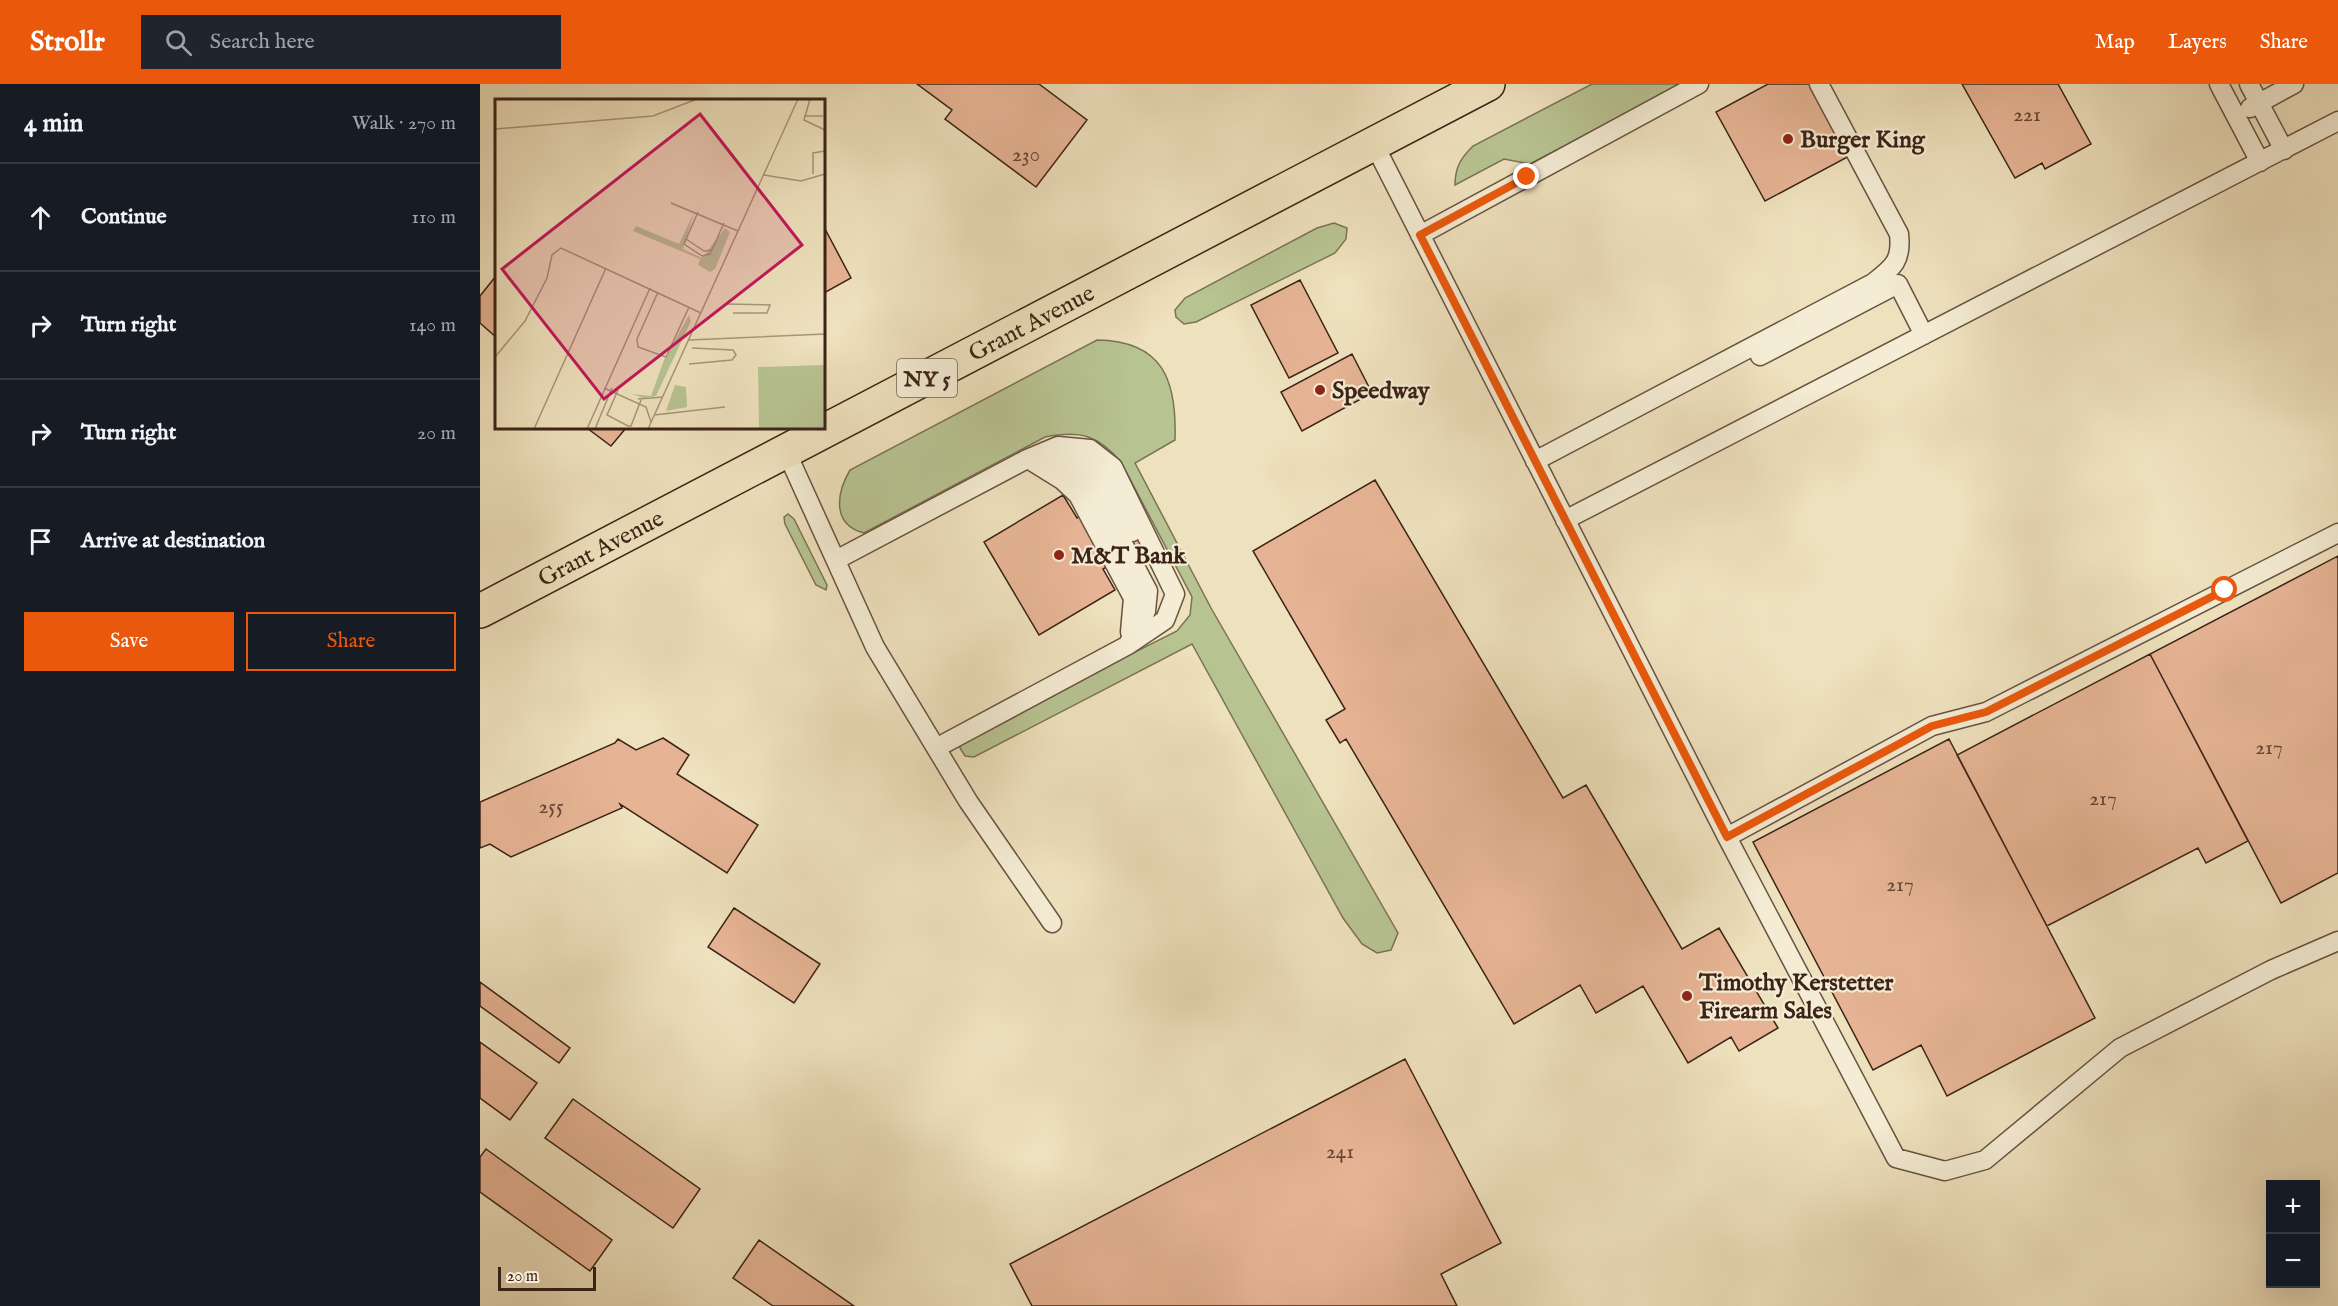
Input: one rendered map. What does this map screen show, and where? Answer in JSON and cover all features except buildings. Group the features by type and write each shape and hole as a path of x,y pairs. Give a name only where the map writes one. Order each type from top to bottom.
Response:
{"highway":[{"name":"Grant Avenue","path":"480,611 1488,84"}],"lane":[{"path":"1420,235 1699,84"},
{"path":"1538,466 1874,283 1891,269 1901,251 1899,234 1819,84"},
{"path":"2219,84 2260,162"},
{"path":"2249,84 2284,150"},
{"path":"2235,116 2294,84"},
{"path":"1565,520 2338,121"},
{"path":"1374,144 1727,837 1896,1158 1945,1171 1985,1161 2121,1048 2271,970 2338,941"},
{"path":"1538,466 1898,284 1924,335"},
{"path":"836,560 1027,459 1058,446 1090,448 1113,467 1175,594 1165,620 1128,645 936,748"},
{"path":"786,451 875,647 968,801 1052,923"},
{"path":"1027,459 1063,465 1073,469 1091,483 1148,591 1146,610 1128,645"},
{"path":"1727,837 1932,726 1986,712 2338,533"}],"green space":[{"path":"1592,84 1683,84 1530,164 1504,159 1455,185 1460,163 1473,146"},
{"path":"1334,223 1347,228 1346,239 1335,253 1196,322 1184,324 1176,317 1175,310 1185,298 1317,228"},
{"path":"1097,340 1119,342 1151,356 1162,368 1169,382 1173,399 1175,440 1135,463 1211,608 1398,933 1391,950 1377,953 1362,944 1343,918 1192,644 974,757 965,756 960,748 961,740 1177,631 1190,615 1192,597 1121,462 1113,453 1096,440 1087,437 1068,434 1045,437 864,533 846,523 842,516 840,498 850,470"},
{"path":"788,514 794,519 827,585 826,590 816,585 785,524 784,517"}],"place":[{"name":"Burger King","path":"1788,139"},
{"name":"Speedway","path":"1320,390"},
{"name":"M&T Bank","path":"1059,555"},
{"name":"Timothy Kerstetter Firearm Sales","path":"1687,996"}],"route":[{"path":"1527,177 1420,235 1727,837 1932,726 1986,712 2225,590"}]}
